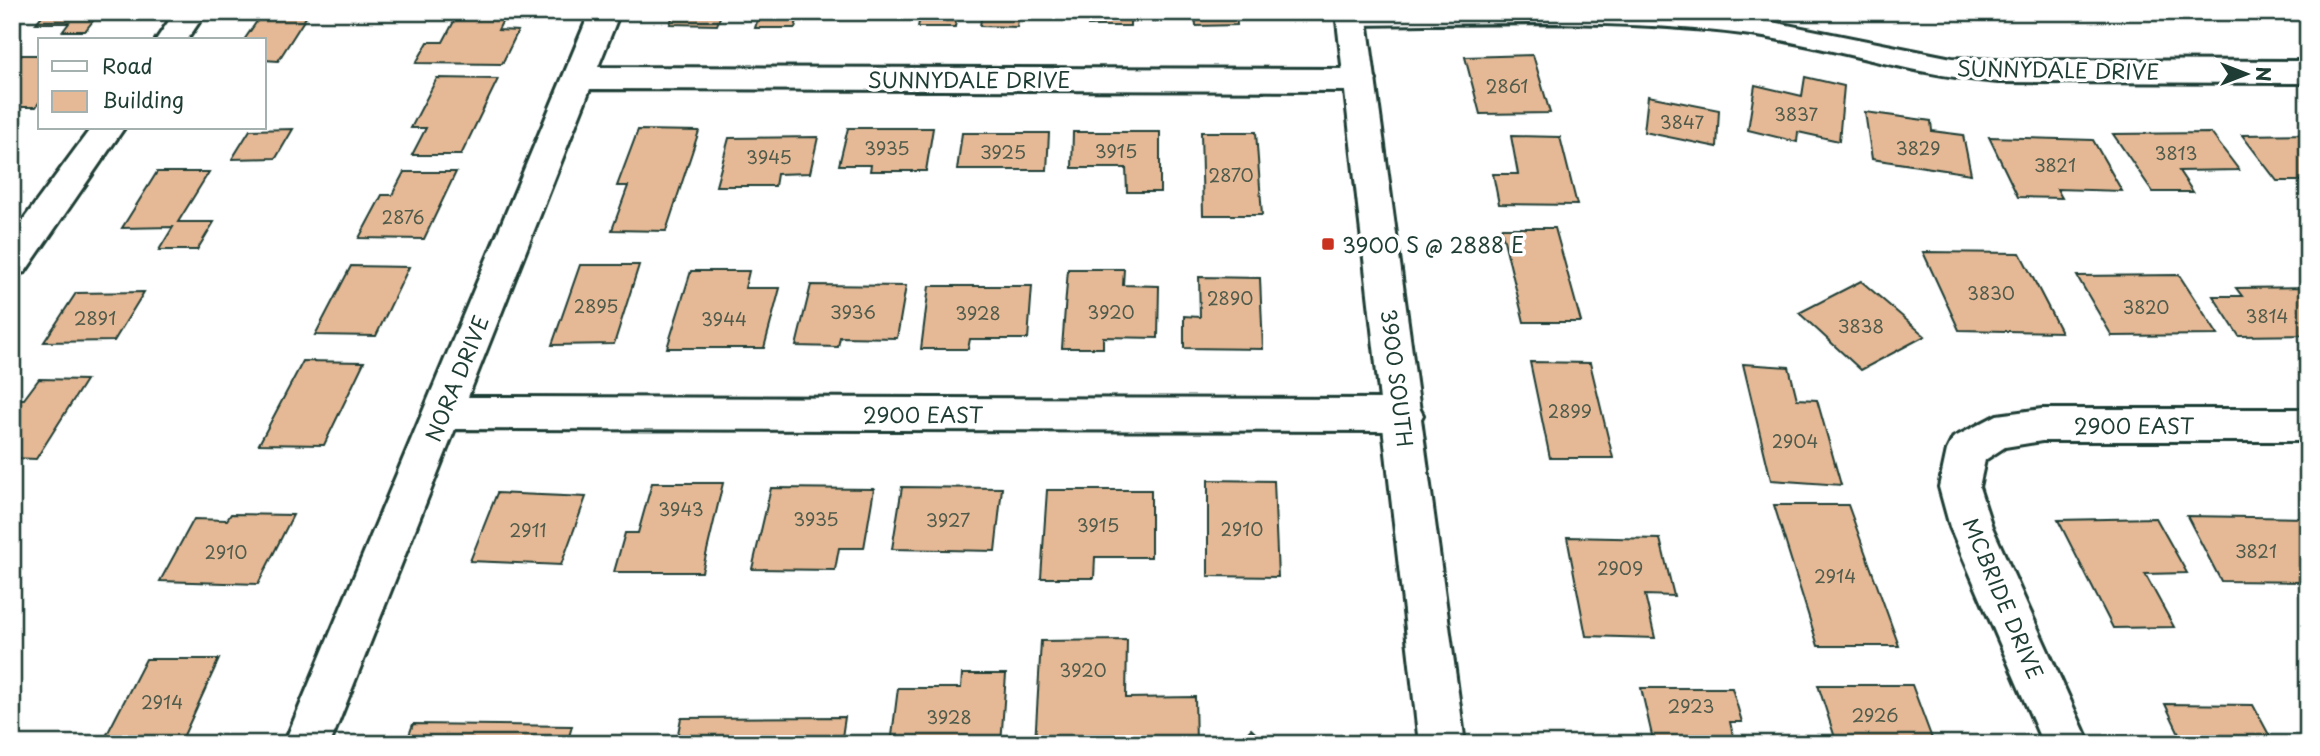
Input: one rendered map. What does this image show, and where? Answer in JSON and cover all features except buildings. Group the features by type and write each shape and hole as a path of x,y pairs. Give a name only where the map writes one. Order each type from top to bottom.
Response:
{"street":[{"path":"172,38 191,12"},
{"name":"NORA DRIVE","path":"307,744 605,12"},
{"name":"SUNNYDALE DRIVE","path":"1351,14 1587,13 1747,19 1951,68 2012,71 2308,72"},
{"name":"3900 SOUTH","path":"1351,14 1442,744"},
{"name":"SUNNYDALE DRIVE","path":"579,78 1360,80"},
{"path":"12,262 107,130"},
{"name":"2900 EAST","path":"442,413 1403,415"},
{"name":"2900 EAST","path":"1966,450 1997,432 2042,425 2308,425"},
{"name":"MCBRIDE DRIVE","path":"1966,450 1959,487 1971,527 2067,744"}],"place":[{"name":"3900 S @ 2888 E","path":"1328,244"}]}
